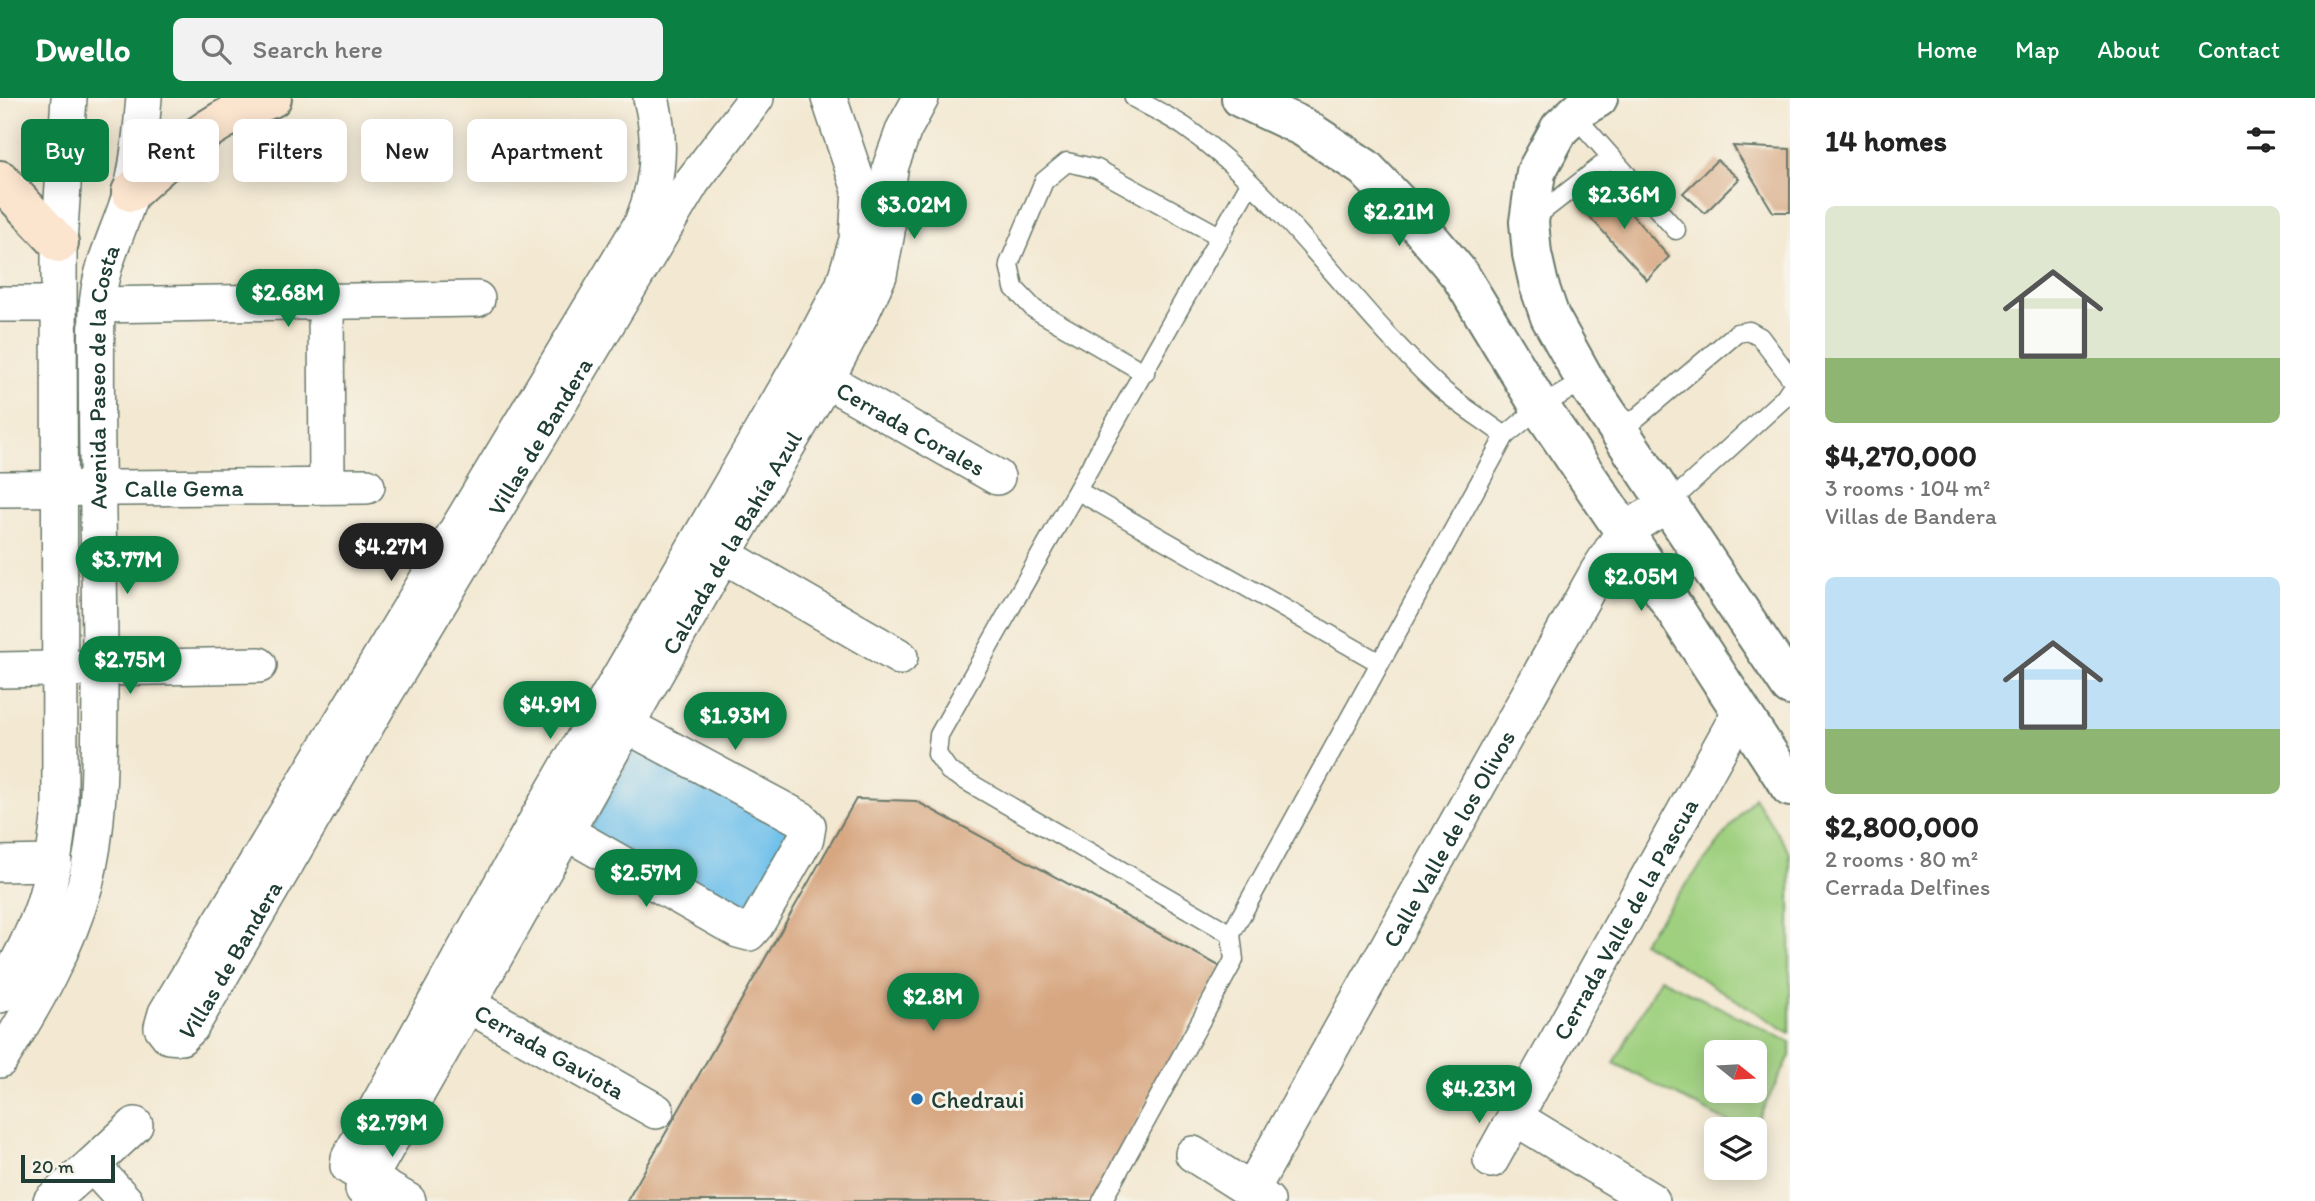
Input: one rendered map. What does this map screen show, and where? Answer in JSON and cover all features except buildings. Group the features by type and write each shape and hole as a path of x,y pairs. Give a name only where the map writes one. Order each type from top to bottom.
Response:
{"main road":[{"path":"131,192 169,156 205,129 244,107 272,98"},
{"path":"0,180 59,243"}],"street":[{"name":"Avenida Paseo de la Costa","path":"0,995 30,939 43,905 54,863 60,808 62,670 58,304 59,243 69,98"},
{"name":"Avenida Paseo de la Costa","path":"0,1060 58,960 85,883 98,813 100,669 97,305 117,228 131,192 144,98"},
{"name":"Villas de Bandera","path":"651,98 658,142 657,171 651,201 642,223 373,690 191,1027 181,1037 169,1036 162,1027 166,1013 373,690 692,182 756,98"},
{"name":"Calzada de la Bahía Azul","path":"829,98 873,190"},
{"name":"Calzada de la Bahía Azul","path":"364,1184 349,1158 455,998 552,824 813,372 844,286 873,190 891,165 904,129 921,98"},
{"path":"1241,98 1303,127 1364,168 1409,214 1460,275 1540,407 1790,787"},
{"path":"1586,107 1560,128 1536,172 1529,222 1532,254 1550,317 1585,380 1790,686"},
{"path":"657,171 692,182"},
{"path":"97,305 477,299"},
{"path":"326,300 327,486"},
{"path":"0,304 58,304"},
{"name":"Cerrada Corales","path":"813,372 997,477"},
{"name":"Calle Gema","path":"0,489 367,486"},
{"name":"Calle Valle de los Olivos","path":"1259,1196 1598,571 1624,531 1668,504"},
{"path":"710,548 900,657"},
{"name":"Calzada de la Bahía Azul","path":"552,824 626,725 710,548"},
{"path":"0,670 259,665"},
{"name":"Cerrada Valle de la Pascua","path":"1491,1160 1740,712"},
{"path":"552,824 738,930 748,933 756,925 806,838 808,826 801,819 626,725"},
{"path":"0,864 54,863"},
{"name":"Cerrada Gaviota","path":"455,998 656,1111"},
{"path":"1516,1118 1652,1201"},
{"path":"51,1201 135,1125"},
{"path":"1193,1154 1259,1196"},
{"path":"92,1164 125,1201"},
{"path":"364,1184 408,1201"}],"lane":[{"path":"1134,98 1184,127 1251,183 1306,240 1376,323 1439,387 1505,436"},
{"path":"1586,107 1611,158 1676,230"},
{"path":"1529,222 1611,158"},
{"path":"1145,373 1034,309 1014,288 1010,264 1044,181 1067,162 1097,169 1221,237"},
{"path":"1231,934 948,771 937,754 939,735 1251,183"},
{"path":"1620,432 1737,333 1749,331 1760,337 1790,377"},
{"path":"1102,1201 1234,960 1231,934 1505,436 1540,407 1585,380"},
{"path":"1668,504 1784,398 1790,389"},
{"path":"1078,491 1380,663"}],"green space":[{"path":"1754,797 1790,853 1790,1033 1642,942"},
{"path":"1660,978 1790,1042 1790,1056 1768,1099 1768,1040 1704,1040 1704,1103 1766,1103 1759,1117 1718,1117 1614,1063"}],"water":[{"path":"636,746 792,831 742,918 588,834"}],"place":[{"name":"Chedraui","path":"917,1099"}]}
